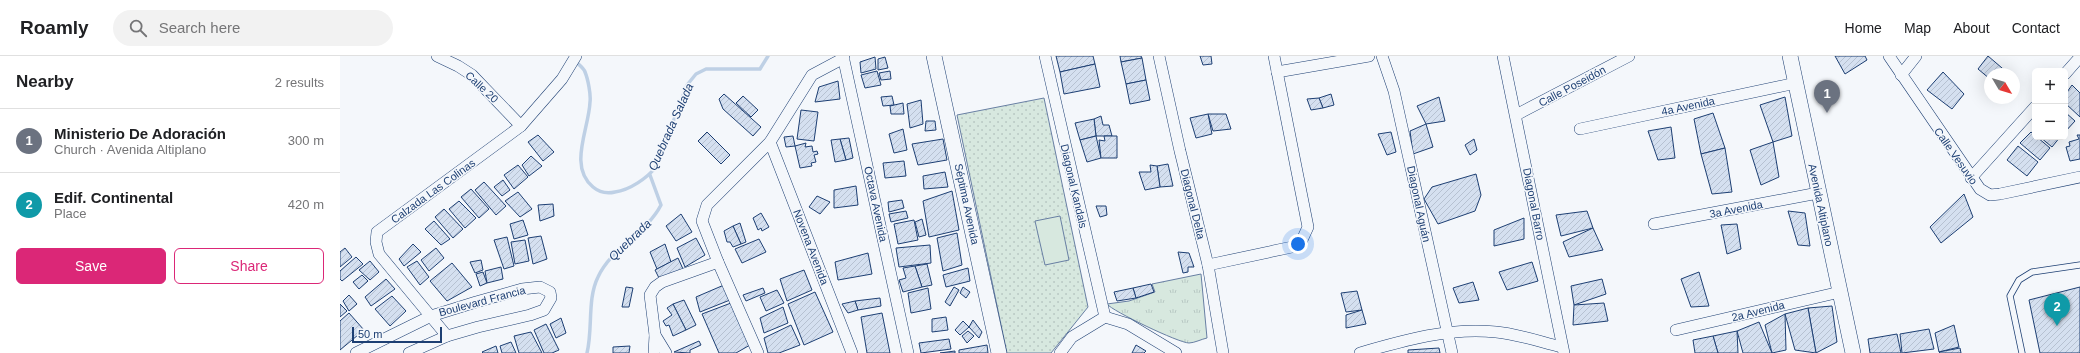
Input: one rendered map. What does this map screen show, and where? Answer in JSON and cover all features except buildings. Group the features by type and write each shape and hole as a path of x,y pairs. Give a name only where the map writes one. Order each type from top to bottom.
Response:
{"street":[{"name":"Calle 20","path":"437,56 458,66 472,75 521,126"},
{"name":"Calzada Las Colinas","path":"447,336 379,254 376,242 377,232 521,126 562,79 576,56"},
{"name":"Séptima Avenida","path":"934,56 999,353"},
{"name":"Diagonal Kandals","path":"1046,56 1104,317"},
{"name":"Diagonal Delta","path":"1159,56 1180,151 1208,265 1223,353"},
{"path":"1208,265 1292,247 1302,240 1308,227 1274,56"},
{"path":"1278,72 1369,56"},
{"name":"Diagonal Aguán","path":"1382,56 1394,92 1452,353"},
{"name":"Diagonal Barro","path":"1503,56 1563,350"},
{"name":"Calle Poseidón","path":"1516,115 1629,56"},
{"name":"Avenida Altiplano","path":"1790,56 1853,353"},
{"name":"Calle Vesuvio","path":"1889,56 1980,190 1990,194 2000,194 2080,178"},
{"path":"1901,75 1916,56"},
{"path":"758,353 718,262 702,221 703,213 707,205 770,142 812,75 843,57"},
{"name":"Octava Avenida","path":"843,57 908,353"},
{"path":"2068,71 2080,57"},
{"name":"4a Avenida","path":"1580,129 1796,83"},
{"path":"1971,178 2032,110"},
{"name":"Novena Avenida","path":"770,142 852,353"},
{"name":"3a Avenida","path":"1654,224 1818,193"},
{"path":"654,353 655,335 650,295 655,287 662,282 718,262"},
{"name":"Boulevard Francia","path":"356,353 431,316 522,289 540,287 550,292 551,298 544,310 530,315 447,336 409,353"},
{"name":"2a Avenida","path":"1676,330 1840,292"},
{"path":"1060,353 1072,337 1104,317 1128,324 1176,353"},
{"path":"1360,353 1447,332 1496,332 1563,350"},
{"path":"655,335 666,353"}],"lane":[{"path":"2022,353 2010,296 2019,280 2032,272 2080,265"}],"green space":[{"path":"1044,98 1088,307 1051,353 1007,353 957,115"},
{"path":"1060,216 1069,260 1045,265 1035,221"},
{"path":"1201,274 1207,338 1196,342 1183,342 1160,333 1107,304 1129,301 1155,292 1152,284"}],"waterway":[{"name":"Quebrada Salada","path":"575,61 586,75 590,95 589,113 582,147 582,169 586,178 595,189 609,193 621,191 632,186 643,179 656,167 687,85 696,74 706,69 760,69 768,56"},
{"name":"Quebrada","path":"587,353 590,334 592,295 598,277 604,266 647,224 661,205 650,175"}],"place":[{"name":"Ministerio De Adoración","path":"1827,113"},
{"name":"Edif. Continental","path":"2057,326"}]}
